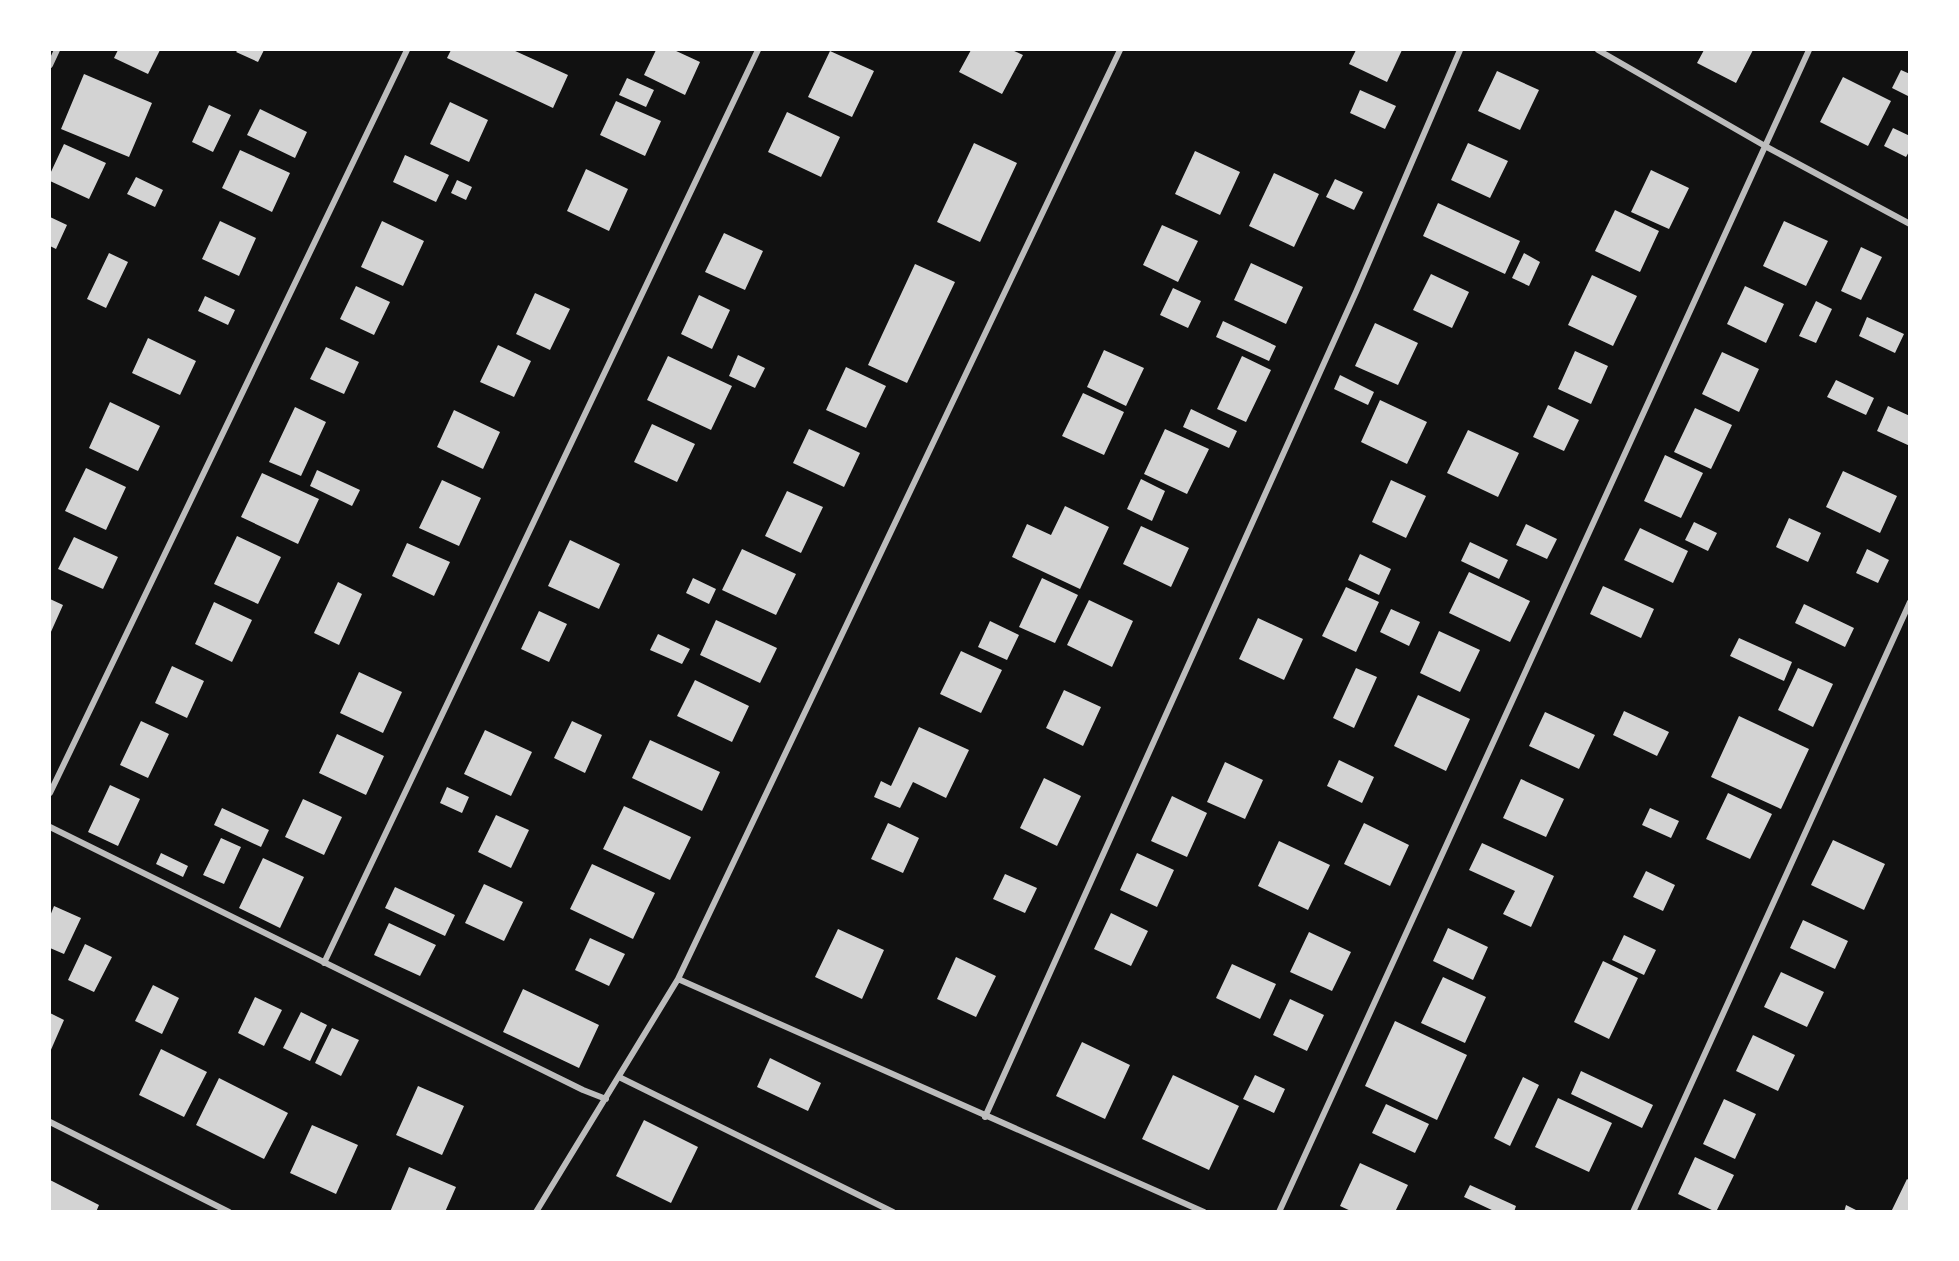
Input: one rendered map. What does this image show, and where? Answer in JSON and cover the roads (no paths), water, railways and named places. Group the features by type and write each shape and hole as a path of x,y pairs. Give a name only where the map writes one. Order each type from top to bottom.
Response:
{"street":[{"path":"50,65 57,50"},
{"path":"50,793 407,50"},
{"path":"324,963 758,50"},
{"path":"536,1212 678,979 1120,50"},
{"path":"985,1117 1356,292 1460,50"},
{"path":"1598,50 1765,146 1910,224"},
{"path":"1279,1212 1809,50"},
{"path":"1633,1212 1910,602"},
{"path":"50,826 324,963 583,1090 606,1099"},
{"path":"678,979 985,1117 1204,1212"},
{"path":"619,1077 893,1212"},
{"path":"50,1122 229,1212"}]}
